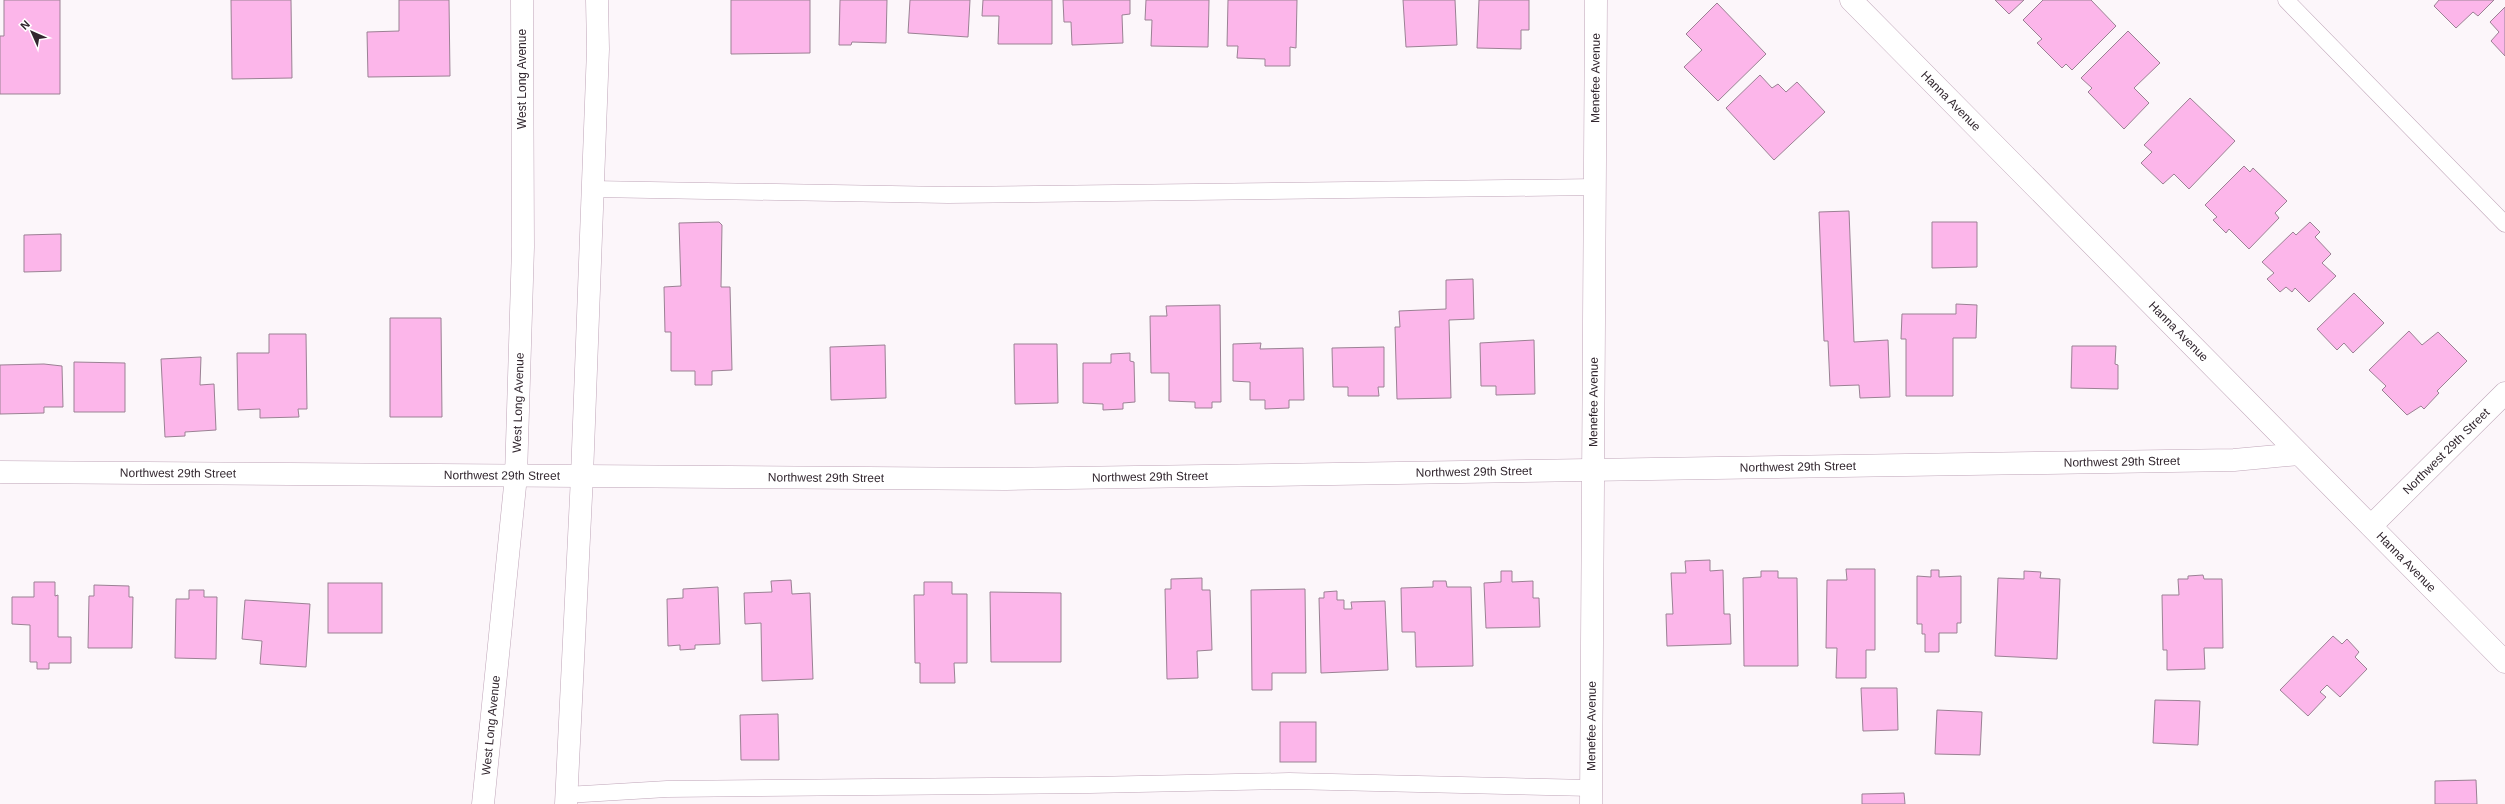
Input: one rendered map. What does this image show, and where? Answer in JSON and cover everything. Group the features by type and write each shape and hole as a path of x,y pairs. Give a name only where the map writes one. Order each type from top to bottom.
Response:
{"street":[{"name":"West Long Avenue","path":"483,804 516,476 523,248 522,0"},
{"path":"566,800 582,476 598,49 597,0"},
{"name":"Menefee Avenue","path":"1591,796 1596,0"},
{"name":"Hanna Avenue","path":"1851,0 2505,662"},
{"name":"Northwest 29th Street","path":"2371,526 2505,393"},
{"name":"Northwest 29th Street","path":"0,472 1006,479 2234,460 2299,454"}],"lane":[{"path":"2286,0 2505,224"},
{"path":"593,189 956,195 1595,187"},
{"path":"566,800 667,789 1098,785 1289,781 1591,796"}],"building":[{"path":"4,0 60,0 60,94 0,94 0,36 4,36"},
{"path":"231,0 291,0 292,78 232,79"},
{"path":"399,0 449,0 450,76 368,77 367,32 399,31"},
{"path":"731,0 810,0 810,53 731,54"},
{"path":"840,0 887,0 886,43 852,42 851,45 839,45"},
{"path":"910,0 970,0 968,37 908,33"},
{"path":"983,0 1052,0 1052,44 998,44 999,16 982,16"},
{"path":"1063,0 1130,0 1130,14 1122,15 1123,43 1072,45 1071,22 1064,22"},
{"path":"1146,0 1209,0 1208,47 1151,46 1152,20 1145,20"},
{"path":"1228,0 1297,0 1296,48 1290,47 1290,66 1265,66 1265,59 1237,58 1238,46 1227,46"},
{"path":"1403,0 1455,0 1457,45 1406,47"},
{"path":"1479,0 1529,0 1529,30 1521,30 1521,49 1477,48"},
{"path":"1995,0 2024,0 2009,14"},
{"path":"2043,0 2091,0 2116,26 2072,70 2066,64 2062,68 2037,43 2042,39 2023,20"},
{"path":"2439,0 2494,0 2478,16 2473,12 2456,28 2434,6"},
{"path":"1717,3 1766,54 1718,101 1684,67 1702,50 1686,34"},
{"path":"2505,7 2505,56 2491,41 2499,32 2490,22"},
{"path":"2128,31 2160,63 2134,88 2149,103 2124,129 2088,92 2092,88 2081,78"},
{"path":"1760,75 1772,88 1778,84 1786,92 1797,82 1825,112 1774,160 1726,108"},
{"path":"2190,98 2235,141 2189,189 2174,174 2163,184 2141,163 2152,152 2144,145"},
{"path":"2244,166 2250,172 2253,168 2287,201 2275,213 2279,218 2249,249 2229,229 2226,233 2213,220 2217,217 2205,205"},
{"path":"1849,211 1854,342 1888,340 1890,397 1860,398 1859,385 1830,386 1828,341 1824,341 1819,212"},
{"path":"719,222 722,225 721,287 730,287 732,370 712,371 712,385 695,385 695,371 671,371 671,332 665,332 664,287 681,286 679,223"},
{"path":"1932,222 1977,222 1977,267 1932,268"},
{"path":"2310,222 2320,232 2315,237 2331,254 2322,263 2336,276 2309,302 2295,288 2292,292 2286,287 2280,292 2267,279 2274,273 2262,262 2293,232 2296,235"},
{"path":"61,234 61,271 24,272 24,235"},
{"path":"1473,279 1474,319 1449,320 1451,398 1397,399 1395,327 1400,327 1399,311 1446,309 1446,280"},
{"path":"2354,293 2384,323 2353,353 2344,343 2337,350 2317,329"},
{"path":"1956,304 1977,305 1976,338 1953,338 1953,396 1906,396 1906,339 1901,339 1902,314 1956,314"},
{"path":"1220,305 1221,402 1212,402 1212,408 1195,408 1195,402 1169,401 1169,373 1151,373 1150,316 1167,316 1166,306"},
{"path":"390,318 441,318 442,417 390,417"},
{"path":"2409,331 2422,345 2438,332 2467,361 2437,391 2439,393 2424,409 2421,406 2407,415 2382,390 2386,386 2369,370"},
{"path":"269,334 306,334 307,409 298,409 299,417 260,418 260,409 238,410 237,353 269,353"},
{"path":"1534,340 1535,394 1496,395 1496,386 1481,386 1480,343"},
{"path":"1261,343 1260,349 1303,348 1304,400 1289,400 1289,408 1265,409 1265,400 1250,400 1250,382 1233,381 1233,344"},
{"path":"1014,344 1057,344 1058,403 1015,404"},
{"path":"885,345 886,398 831,400 830,347"},
{"path":"2072,346 2116,346 2115,364 2118,365 2118,389 2071,388"},
{"path":"1384,347 1384,387 1378,387 1379,396 1348,396 1348,387 1333,387 1332,348"},
{"path":"1130,353 1130,361 1134,362 1135,402 1123,403 1123,409 1103,410 1103,404 1083,403 1083,363 1111,363 1111,354"},
{"path":"201,357 200,385 214,384 216,430 185,432 185,436 165,437 161,359"},
{"path":"74,362 125,363 125,412 74,412"},
{"path":"44,364 62,366 63,407 44,407 44,413 0,414 0,365"},
{"path":"1710,560 1710,571 1723,570 1724,614 1730,614 1731,644 1667,646 1666,614 1673,614 1671,573 1686,573 1685,561"},
{"path":"1846,569 1875,569 1875,650 1866,650 1866,678 1836,678 1837,648 1826,648 1827,580 1847,580"},
{"path":"1931,570 1939,570 1939,577 1961,576 1961,623 1957,623 1957,633 1939,633 1939,652 1925,652 1925,634 1922,634 1922,624 1917,624 1917,576 1931,577"},
{"path":"1501,571 1512,571 1512,582 1533,581 1533,598 1539,598 1540,627 1486,628 1484,583 1501,582"},
{"path":"1761,571 1778,571 1778,578 1797,578 1798,666 1744,666 1743,578 1761,577"},
{"path":"2024,571 2041,572 2040,578 2060,579 2057,659 1995,656 1998,578 2024,579"},
{"path":"2203,575 2204,579 2222,579 2223,648 2204,648 2205,669 2167,670 2167,650 2163,650 2162,595 2179,595 2178,579 2188,579 2188,576"},
{"path":"1202,578 1202,590 1210,590 1212,650 1197,651 1198,678 1167,679 1165,589 1171,589 1171,579"},
{"path":"791,580 792,594 810,593 813,679 762,681 761,623 745,624 744,593 772,592 771,581"},
{"path":"1433,581 1446,581 1447,587 1471,587 1473,666 1416,667 1415,632 1402,632 1401,588 1433,587"},
{"path":"34,582 55,582 55,596 58,595 58,637 71,637 71,663 49,663 49,669 37,669 37,662 30,662 30,625 12,624 12,597 34,597"},
{"path":"924,582 952,582 952,594 967,594 967,663 954,663 955,683 920,683 920,663 915,663 914,595 924,595"},
{"path":"328,583 382,583 382,633 328,633"},
{"path":"94,585 129,586 129,597 133,597 132,648 88,648 89,596 94,596"},
{"path":"718,587 720,644 695,645 695,649 680,650 680,645 668,646 667,599 683,598 683,589"},
{"path":"1305,589 1306,673 1272,673 1272,690 1252,690 1251,590"},
{"path":"189,590 204,590 204,597 217,597 216,659 175,658 176,599 189,599"},
{"path":"1337,591 1337,600 1344,600 1344,609 1352,609 1351,602 1385,601 1388,670 1321,673 1319,598 1324,598 1324,592"},
{"path":"990,592 1061,593 1061,662 991,662"},
{"path":"245,600 310,604 306,667 260,664 262,641 242,639"},
{"path":"2333,636 2342,644 2347,639 2359,652 2355,657 2367,669 2340,697 2327,685 2320,692 2326,697 2308,716 2280,690"},
{"path":"1861,688 1897,688 1898,730 1863,731"},
{"path":"2155,700 2200,701 2198,745 2153,743"},
{"path":"1937,710 1982,712 1980,755 1935,754"},
{"path":"778,714 779,760 741,760 740,715"},
{"path":"1280,722 1316,722 1316,762 1280,762"},
{"path":"2476,780 2477,804 2435,804 2435,781"},
{"path":"1904,793 1905,804 1862,804 1862,794"}]}
